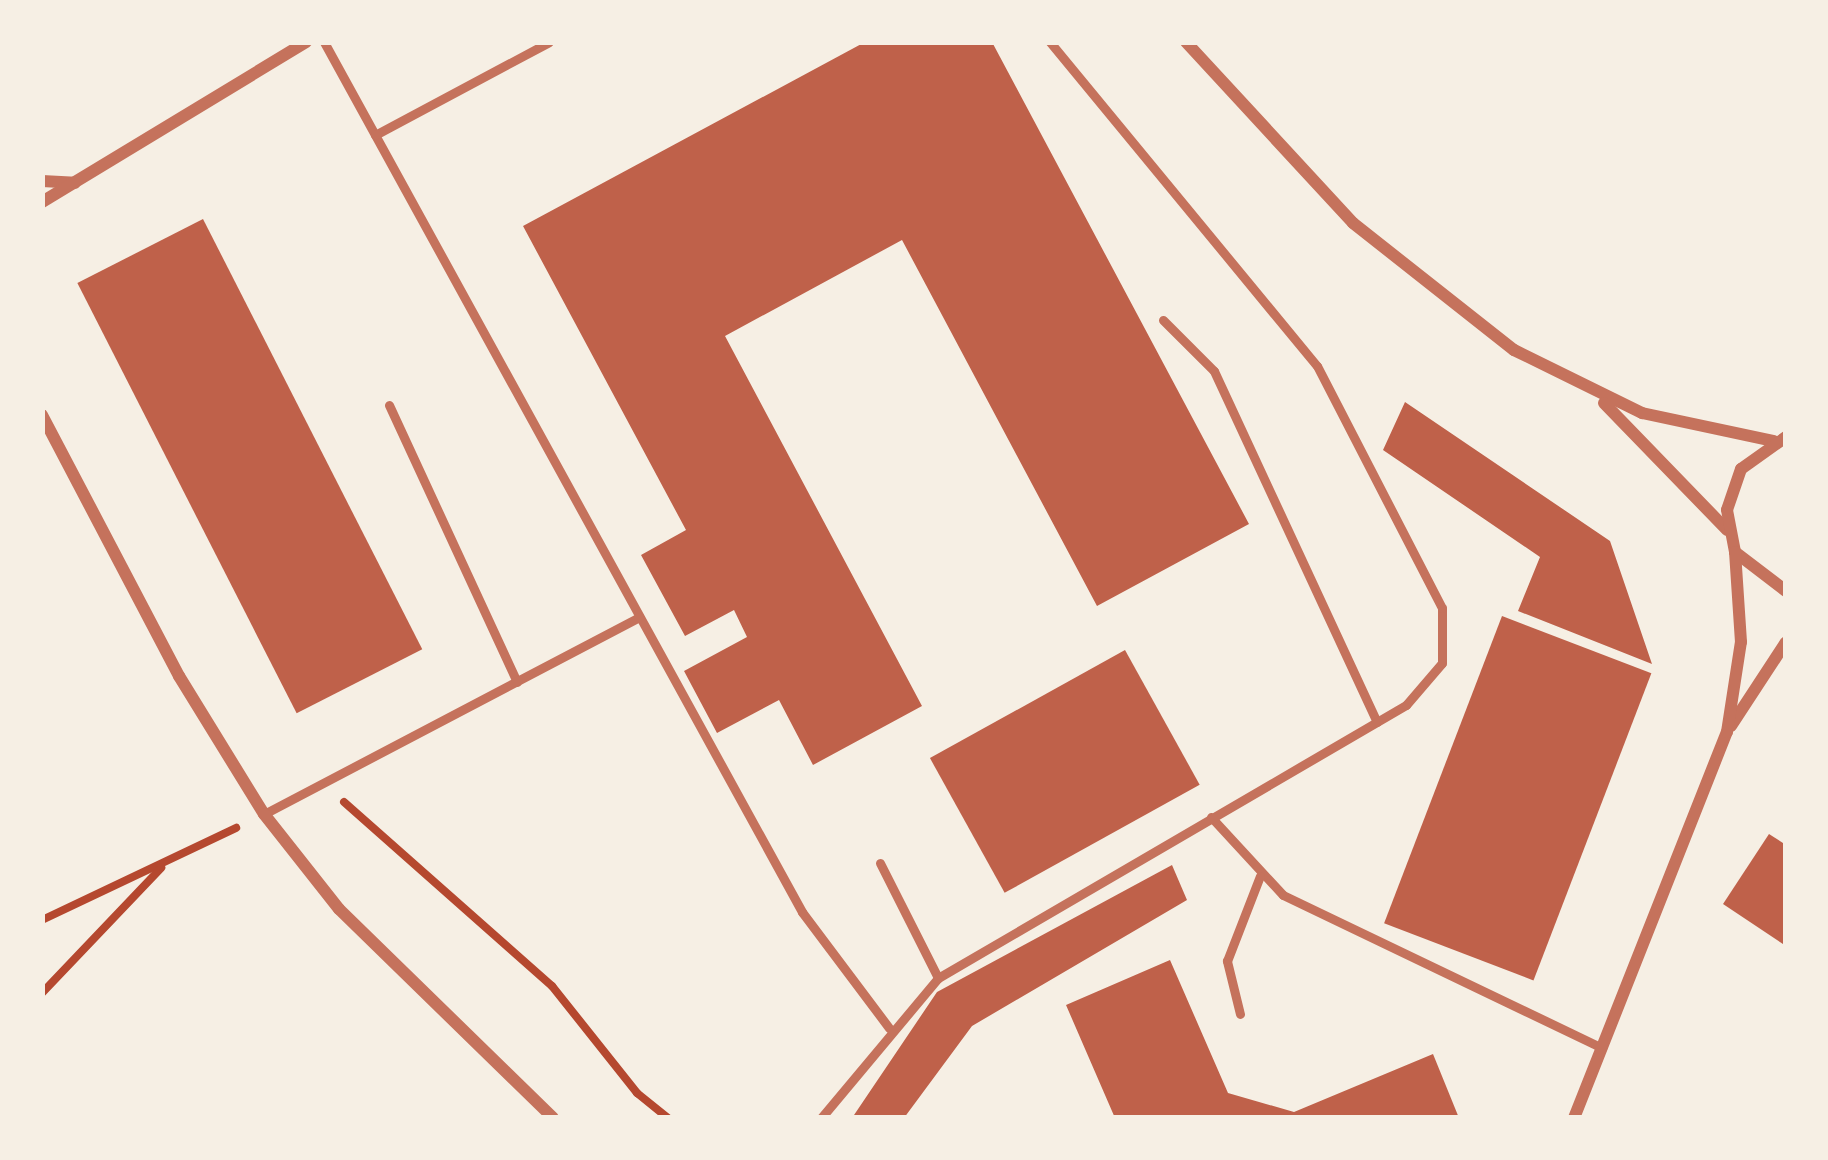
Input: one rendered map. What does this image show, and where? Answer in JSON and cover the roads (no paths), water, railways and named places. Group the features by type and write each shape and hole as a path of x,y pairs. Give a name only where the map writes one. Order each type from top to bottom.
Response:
{"street":[{"path":"42,202 306,42"},
{"path":"1186,42 1279,152 1368,236 1514,350 1599,398 1685,426 1782,438"},
{"path":"42,181 76,183"},
{"path":"1599,398 1728,531 1735,551 1741,642 1727,732"},
{"path":"42,415 146,617 264,814 339,909 545,1116"},
{"path":"1728,531 1741,469 1782,438"},
{"path":"1735,551 1786,591"},
{"path":"1574,1118 1727,732 1786,642"}],"lane":[{"path":"324,42 818,940 890,1028"},
{"path":"376,135 549,42"},
{"path":"821,1118 890,1028 938,978 1376,722 1428,686 1442,663 1442,608 1292,326 1184,212 1050,42"},
{"path":"1163,320 1214,371 1376,722"},
{"path":"389,405 517,682"},
{"path":"264,814 640,617"},
{"path":"1211,817 1259,876 1310,911 1601,1048"},
{"path":"880,862 938,978"},
{"path":"1240,1014 1227,961 1259,876"}]}
